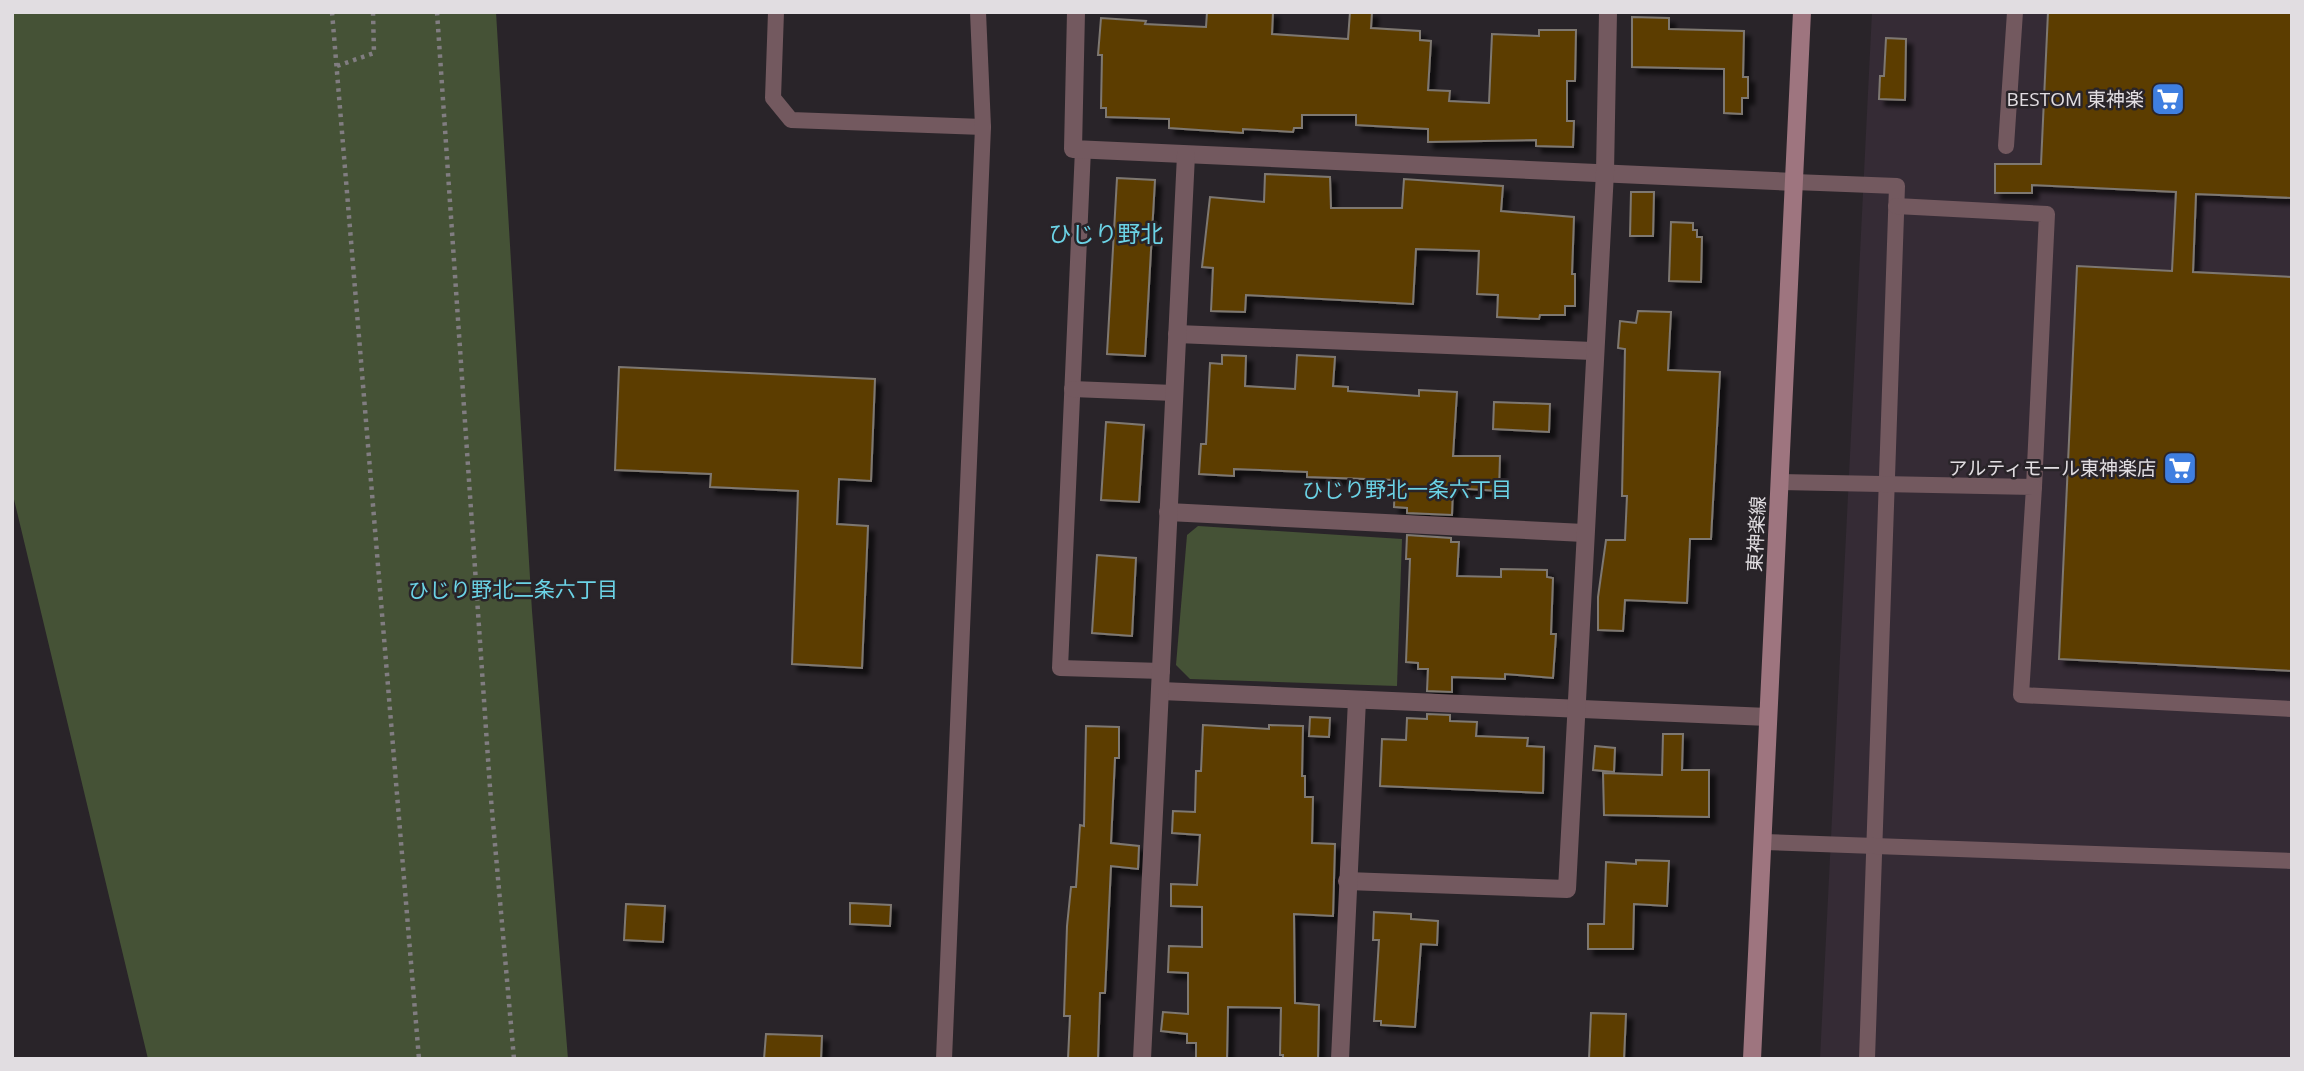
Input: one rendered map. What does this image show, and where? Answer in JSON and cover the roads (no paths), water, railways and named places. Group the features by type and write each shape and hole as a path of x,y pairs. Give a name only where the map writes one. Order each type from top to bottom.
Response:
{"main road":[{"name":"東神楽線","path":"1752,1059 1802,12"}],"street":[{"path":"1076,12 1073,149 1794,182"},
{"path":"1347,881 1567,889 1593,351 1605,172 1608,12"},
{"path":"1142,1059 1186,155"},
{"path":"1177,334 1593,351"},
{"path":"1168,512 1584,533"},
{"path":"1161,691 1768,717"},
{"path":"1340,1059 1357,700"}],"lane":[{"path":"776,12 773,98 791,120 983,127"},
{"path":"944,1059 983,127 978,12"},
{"path":"2006,146 2015,12"},
{"path":"1083,149 1060,668 1162,671"},
{"path":"1794,182 1897,186 1867,1059"},
{"path":"1896,206 2047,214 2021,695 2292,709"},
{"path":"1072,389 1174,393"},
{"path":"1780,482 2034,487"},
{"path":"1762,842 2292,861"}],"place":[{"name":"BESTOM 東神楽","path":"2168,99"},
{"name":"アルティモール東神楽店","path":"2180,468"}],"district":[{"name":"ひじり野北","path":"1106,234"},
{"name":"ひじり野北一条六丁目","path":"1407,490"},
{"name":"ひじり野北二条六丁目","path":"513,590"}]}
